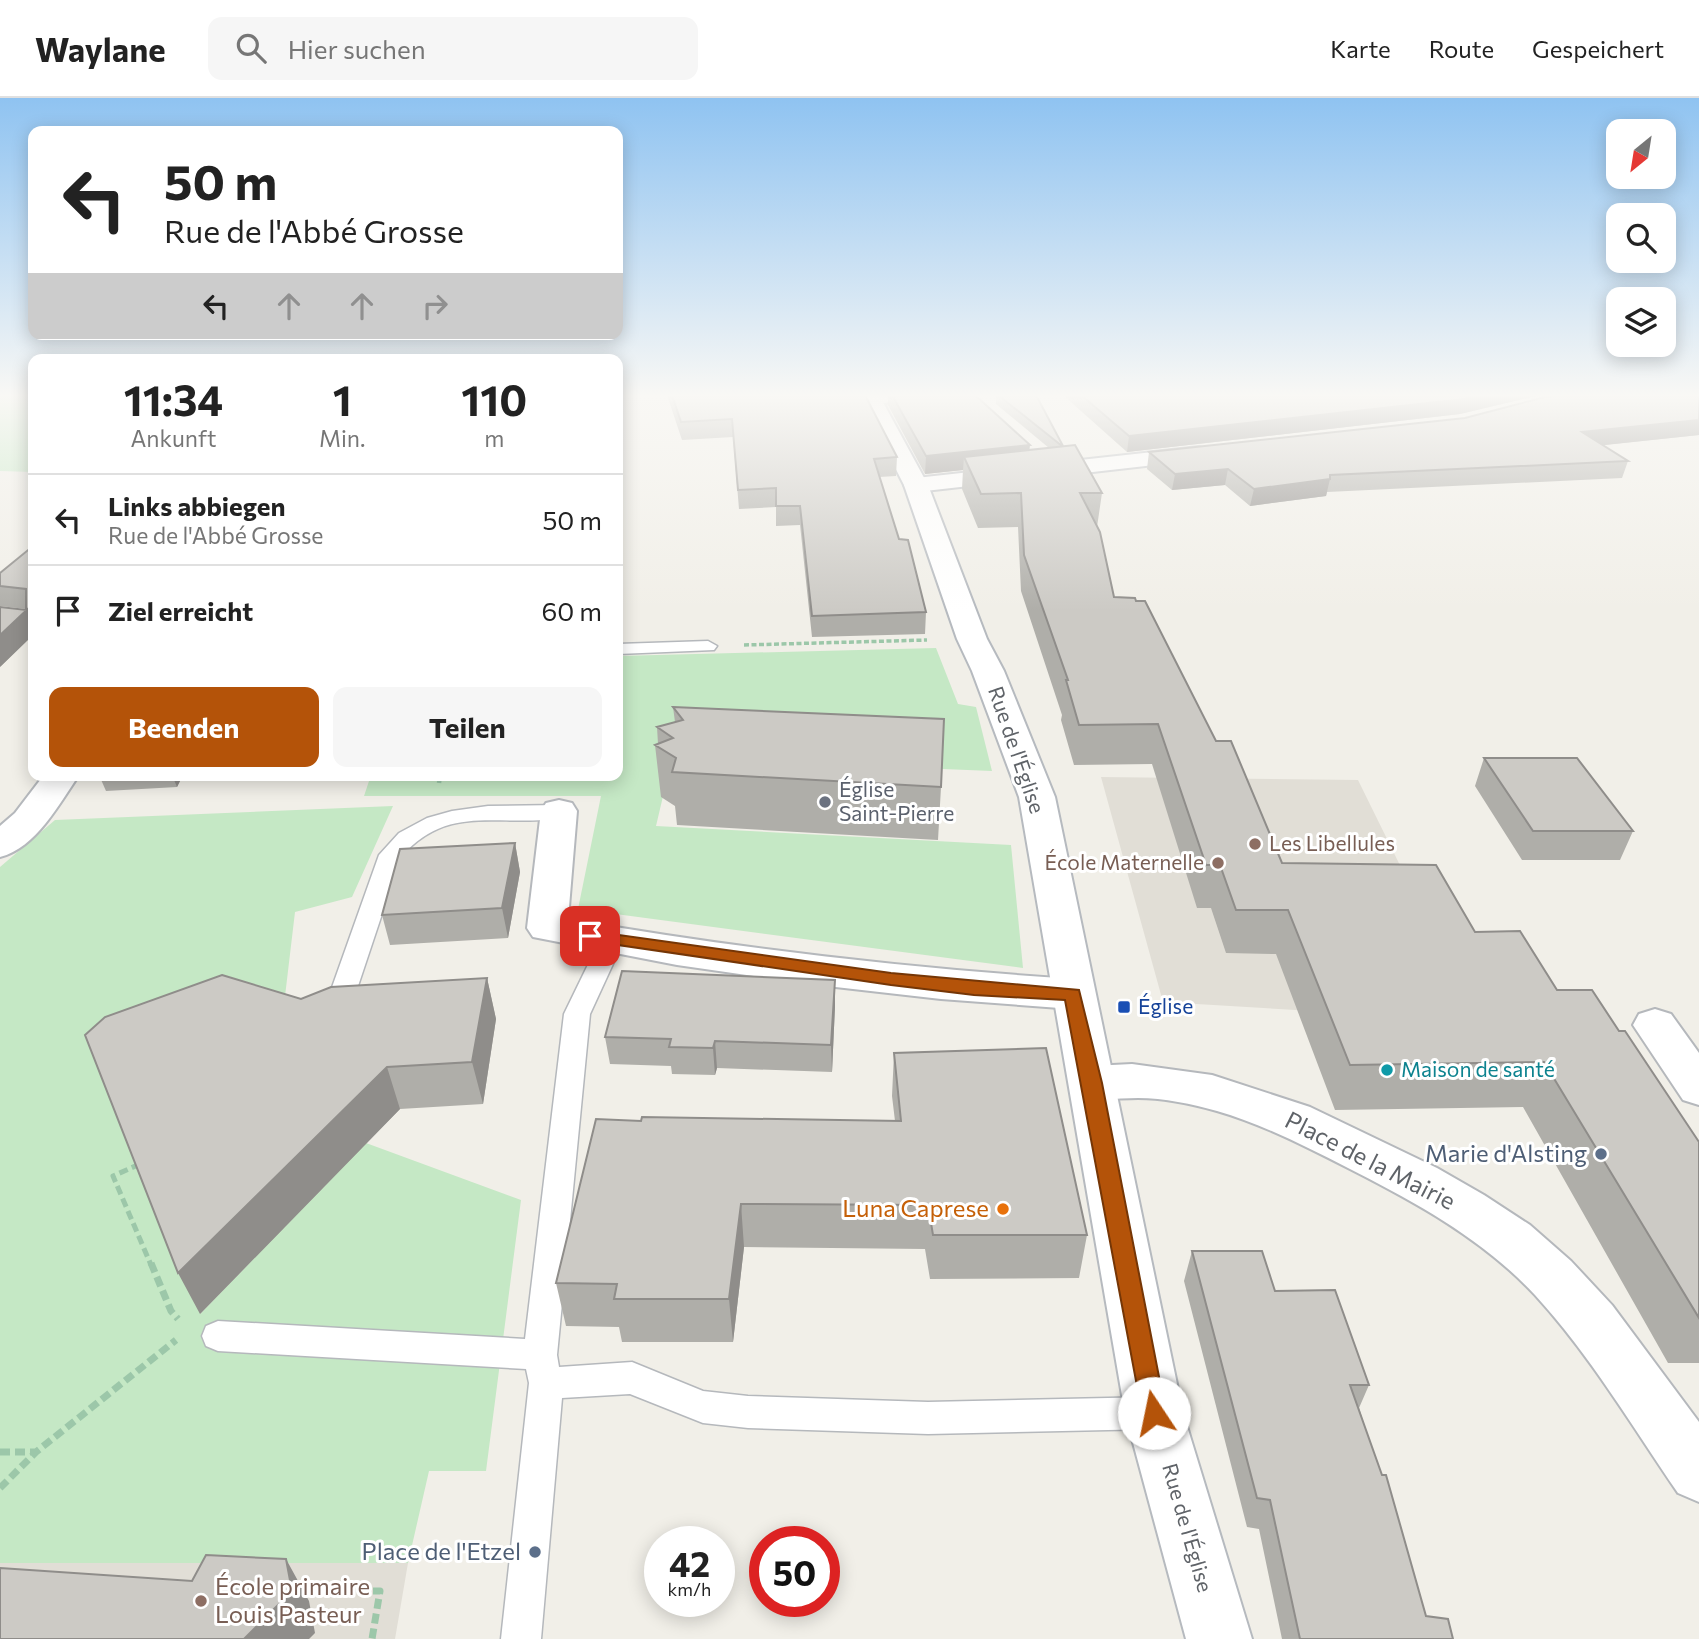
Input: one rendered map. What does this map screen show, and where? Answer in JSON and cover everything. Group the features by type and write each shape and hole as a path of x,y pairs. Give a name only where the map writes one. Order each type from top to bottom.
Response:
{"main road":[{"name":"Rue de l'Église","path":"906,467 916,485 972,639 988,671 1037,797 1154,1413 1219,1639"},
{"path":"1050,467 1055,471"},
{"path":"916,485 1090,467"},
{"path":"0,846 28,821 58,781"},
{"path":"559,811 547,928 611,940 891,979 974,989 1073,994"},
{"path":"1655,1025 1699,1088"},
{"name":"Place de la Mairie","path":"1092,1083 1155,1082 1246,1102 1296,1119 1429,1186 1499,1233 1551,1276 1592,1322 1699,1472"}],"lane":[{"path":"623,649 708,646"},
{"path":"338,1007 390,855 405,839 419,829 458,817 559,811"},
{"path":"521,1639 543,1369 577,1014 611,940"},
{"path":"203,1333 632,1378 665,1394 703,1406 748,1412 928,1418 1154,1413"}],"path":[{"path":"708,646 972,639"},
{"path":"0,1488 36,1452 203,1333 170,1311 113,1175 140,1163"},
{"path":"0,1452 36,1452"},
{"path":"285,1590 380,1591 372,1639"}],"shaded area":[{"name":"Les Libellules","path":"1101,777 1358,780 1421,908 1312,1011 1163,1002"},
{"name":"École primaire Louis Pasteur","path":"0,1563 408,1563 395,1639 0,1639"}],"green space":[{"path":"0,467 28,467 28,472 0,471"},
{"path":"936,648 958,704 976,707 992,771 672,758 656,826 1011,845 1023,968 578,909 601,796 364,796 369,781 623,781 623,656"},
{"path":"393,806 352,897 295,912 281,1030 200,1314 366,1143 521,1200 486,1471 429,1471 408,1563 0,1563 0,867 55,820"}],"building":[{"path":"736,467 876,467 899,539 908,540 926,612 812,616 800,506 776,506 776,488 738,490"},
{"path":"969,467 1087,467 1102,493 1080,493 1100,532 1114,597 1145,601 1216,741 1231,741 1282,863 1436,865 1475,932 1520,931 1557,990 1592,990 1619,1031 1625,1031 1699,1142 1699,1318 1544,1062 1350,1065 1288,910 1236,910 1220,865 1206,865 1158,724 1079,725 1068,680 1024,555 1021,493 981,494"},
{"path":"1167,467 1502,467 1330,475 1330,479 1254,489 1228,469 1175,474"},
{"path":"28,550 28,609 0,635 0,607 26,610 26,589 0,586 0,573"},
{"path":"673,707 944,719 941,787 672,772 676,758 655,745 673,738 657,727 683,720"},
{"path":"1484,758 1577,758 1633,831 1533,831"},
{"path":"515,843 502,908 382,915 400,849"},
{"path":"622,971 835,980 831,1045 715,1041 713,1048 669,1047 671,1039 605,1037"},
{"path":"222,975 301,999 331,987 487,978 472,1062 387,1067 178,1273 85,1035 105,1017"},
{"path":"1046,1048 1087,1235 933,1235 928,1205 741,1204 729,1299 614,1299 617,1284 556,1283 596,1119 641,1121 642,1117 901,1121 894,1053"},
{"path":"1192,1251 1262,1251 1275,1291 1335,1290 1369,1385 1350,1385 1382,1475 1386,1475 1426,1616 1448,1619 1453,1639 1300,1639 1270,1500 1257,1498"},
{"name":"École primaire Louis Pasteur","path":"206,1555 286,1559 292,1591 244,1639 0,1639 0,1568 192,1581"}],"place":[{"name":"Église Saint-Pierre","path":"825,802"},
{"name":"Les Libellules","path":"1255,844"},
{"name":"École Maternelle","path":"1218,863"},
{"name":"Église","path":"1124,1007"},
{"name":"Maison de santé","path":"1387,1070"},
{"name":"Marie d'Alsting","path":"1601,1154"},
{"name":"Luna Caprese","path":"1003,1209"},
{"name":"Place de l'Etzel","path":"535,1552"},
{"name":"École primaire Louis Pasteur","path":"201,1601"}],"route":[{"path":"590,936 974,989 1073,994 1154,1413"}]}
